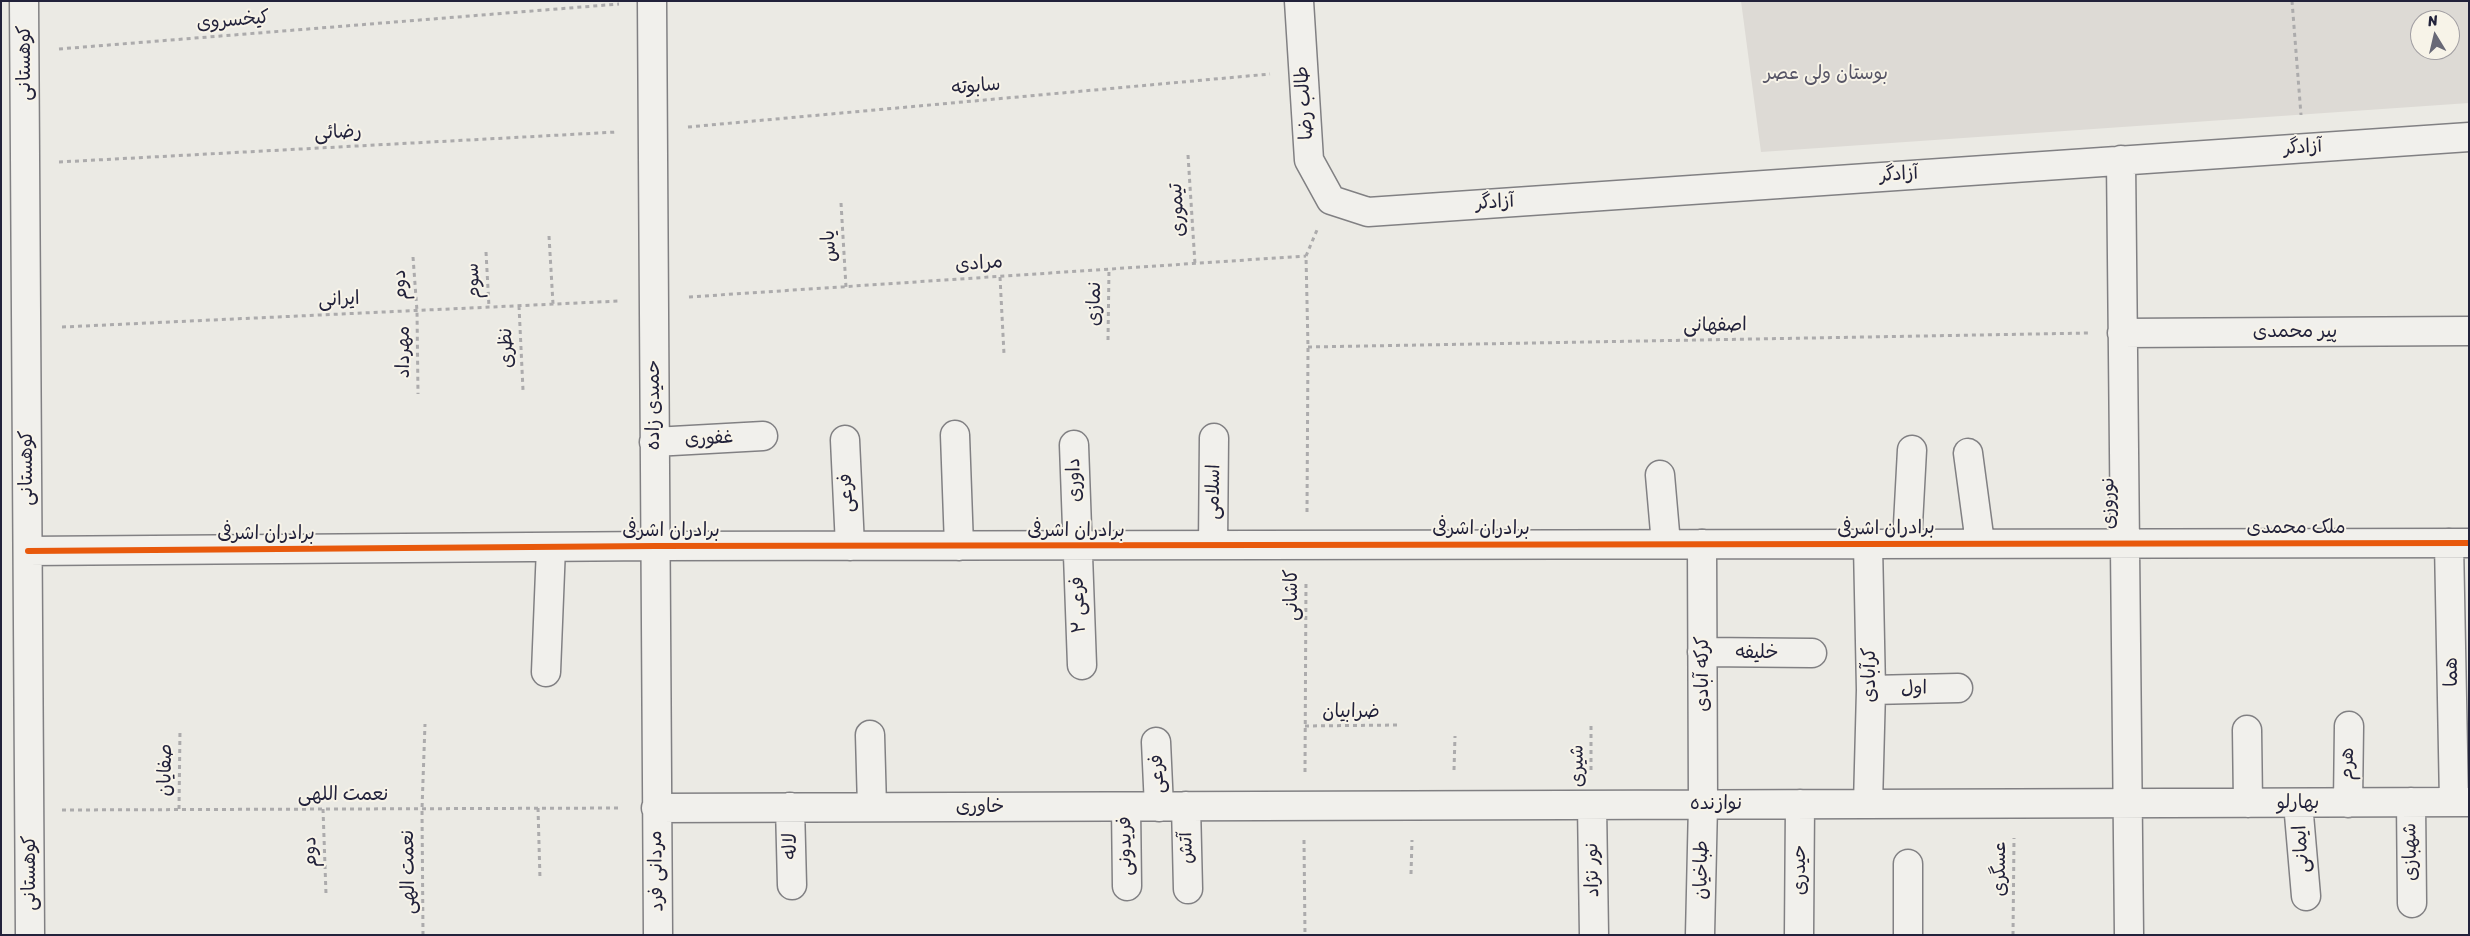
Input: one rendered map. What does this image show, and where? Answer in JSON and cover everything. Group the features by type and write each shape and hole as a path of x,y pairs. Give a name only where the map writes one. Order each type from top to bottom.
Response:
{"street":[{"name":"کوهستانی","path":"24,1 25,51 13,91 26,164 30,935"},
{"name":"طالب رضا","path":"1299,1 1309,160 1331,200"},
{"name":"حمیدی زاده","path":"652,2 656,808"},
{"name":"آزادگر","path":"1331,200 1368,212 2469,137"},
{"name":"نوروزی","path":"2120,160 2129,935"},
{"name":"پیر محمدی","path":"2122,333 2469,331"},
{"path":"955,434 959,546"},
{"name":"غفوری","path":"654,442 763,436"},
{"name":"اسلامی","path":"1213,545 1214,438"},
{"name":"فرعی","path":"845,440 850,546"},
{"name":"داوری","path":"1074,445 1077,545"},
{"path":"1908,543 1912,450"},
{"path":"1968,452 1980,543"},
{"path":"1660,475 1666,544"},
{"name":"برادران اشرفی","path":"28,551 655,546 2124,543"},
{"name":"ملک محمدی","path":"2124,543 2459,543"},
{"name":"هما","path":"2459,543 2461,802"},
{"name":"کرکه آبادی","path":"1702,544 1703,804"},
{"name":"فرعی ۲","path":"1077,545 1082,665"},
{"name":"کرآبادی","path":"1868,545 1870,690 1868,804"},
{"path":"546,672 551,547"},
{"name":"خلیفه","path":"1702,652 1812,653"},
{"name":"اول","path":"1870,690 1958,688"},
{"name":"هرم","path":"2348,803 2349,726"},
{"path":"2247,730 2248,803"},
{"path":"870,735 872,807"},
{"name":"فرعی","path":"1156,742 1159,807"},
{"name":"شهبازی","path":"2410,802 2412,903"},
{"name":"بهارلو","path":"2127,804 2461,802"},
{"name":"ایمانی","path":"2298,803 2306,896"},
{"name":"طباخیان","path":"1700,935 1703,804"},
{"name":"حیدری","path":"1799,935 1800,804"},
{"name":"نوازنده","path":"1304,806 2127,804"},
{"name":"نور نژاد","path":"1592,805 1594,935"},
{"name":"آتش","path":"1186,806 1188,889"},
{"name":"خاوری","path":"656,808 1304,806"},
{"name":"لاله","path":"790,807 792,885"},
{"name":"فریدونی","path":"1126,807 1127,886"},
{"name":"مردانی فرد","path":"656,808 658,935"},
{"path":"1908,864 1908,935"}],"path":[{"path":"2292,1 2303,148"},
{"path":"549,236 553,304"},
{"path":"1000,276 1004,354"},
{"path":"538,808 540,879"}],"green space":[{"name":"بوستان ولی عصر","path":"1741,1 2469,1 2469,103 1761,152"}],"cycle path":[{"path":"28,551 655,546 2469,543"}]}
